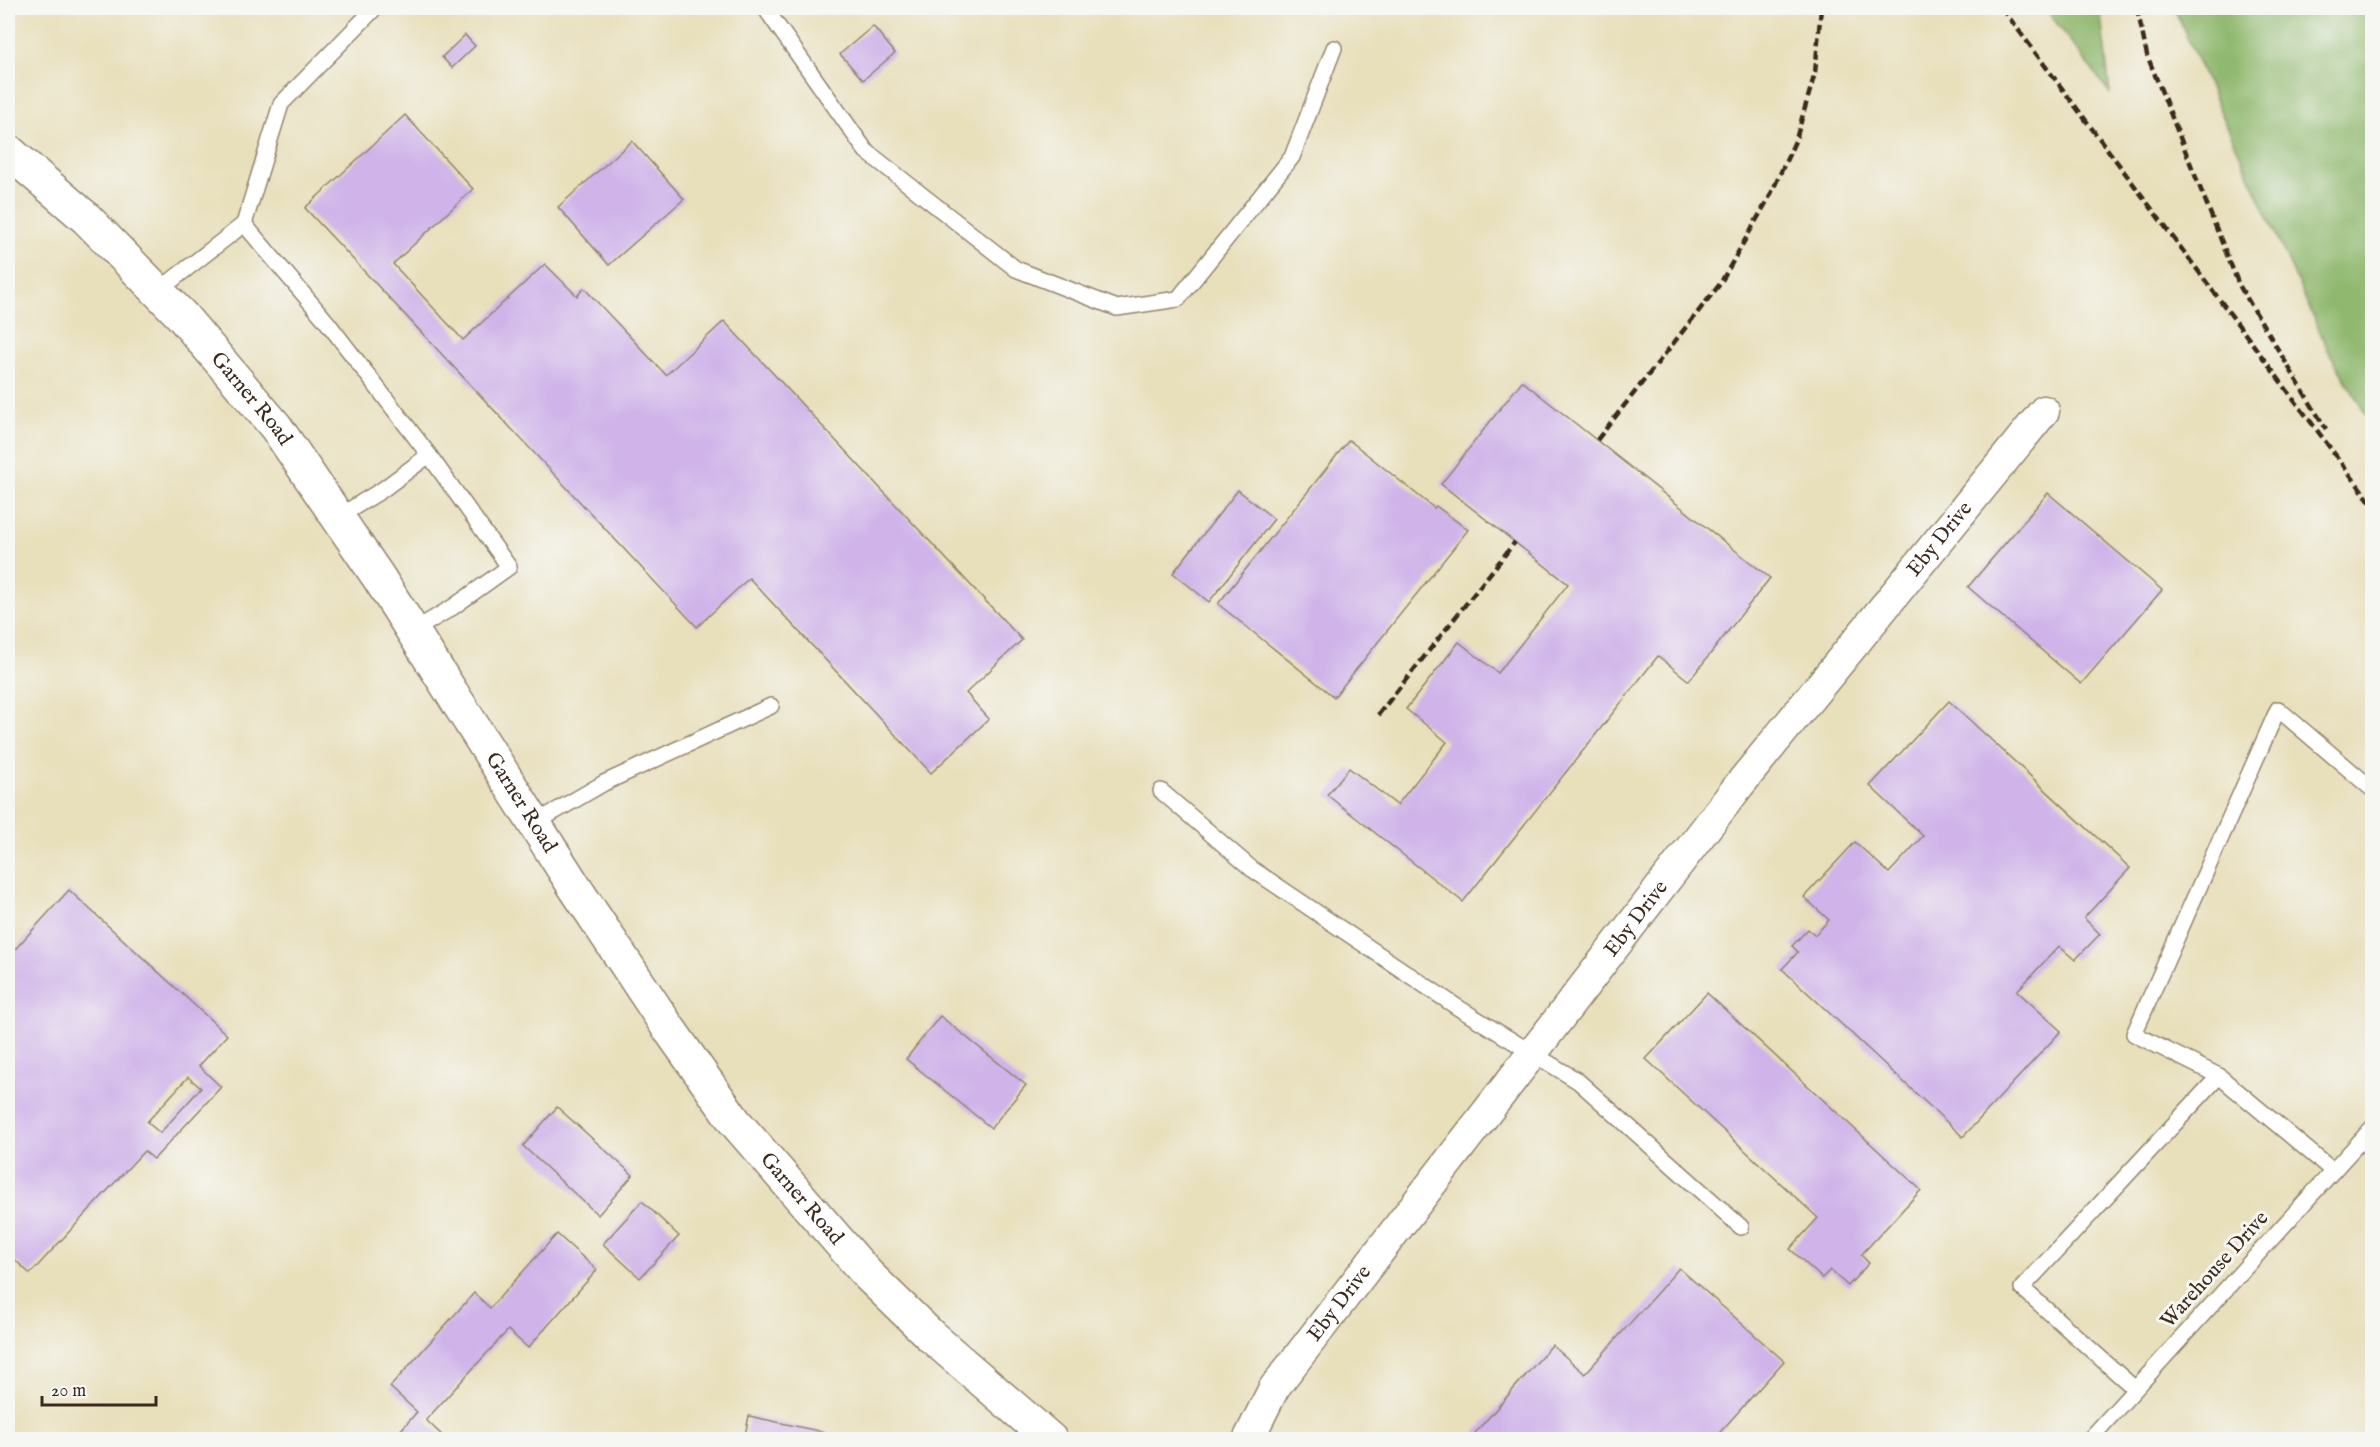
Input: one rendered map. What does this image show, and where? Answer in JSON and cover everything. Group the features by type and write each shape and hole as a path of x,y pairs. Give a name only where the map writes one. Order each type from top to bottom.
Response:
{"main road":[{"name":"Garner Road","path":"8,151 86,218 158,291 190,324 276,427 338,517 665,1023 735,1122 868,1275 930,1336 1051,1440"}],"street":[{"name":"Eby Drive","path":"1248,1440 1274,1388 1740,784 2044,411"}],"lane":[{"path":"158,291 244,224 281,104 375,8"},
{"path":"765,8 866,151 1016,269 1117,308 1178,299 1292,157 1334,48"},
{"path":"244,224 327,322 429,455 509,567 413,632"},
{"path":"338,517 382,490 429,455"},
{"path":"535,824 604,783 771,706"},
{"path":"2333,1172 2219,1076 2134,1034 2278,709 2373,789"},
{"path":"1161,791 1252,869 1457,1007 1578,1081 1741,1227"},
{"path":"2135,1389 2022,1288 2219,1076"},
{"name":"Warehouse Drive","path":"2089,1440 2373,1128"}],"green space":[{"path":"2045,8 2100,8 2110,93"},
{"path":"2174,8 2372,8 2372,425 2329,352"}],"building":[{"path":"873,26 895,53 863,80 840,54"},
{"path":"465,35 475,46 452,68 442,57"},
{"path":"405,115 473,189 393,264 463,340 545,264 577,296 584,288 666,375 724,321 1022,640 966,693 989,719 931,773 749,578 697,627 305,208"},
{"path":"632,141 684,199 609,265 558,207"},
{"path":"1522,381 1770,578 1689,681 1658,656 1463,902 1327,795 1349,768 1397,805 1447,742 1406,709 1459,642 1498,673 1568,584 1441,484"},
{"path":"1349,440 1434,508 1436,506 1468,530 1334,697 1218,604"},
{"path":"1238,490 1274,519 1209,602 1173,573"},
{"path":"2048,493 2162,590 2081,684 1968,587"},
{"path":"1949,701 2130,868 2084,918 2100,934 2075,960 2059,946 2017,991 2061,1031 1963,1137 1782,969 1798,952 1792,946 1808,929 1815,935 1829,920 1804,897 1855,842 1889,873 1923,836 1870,786"},
{"path":"69,890 227,1035 199,1066 221,1087 154,1159 144,1151 30,1274 8,1253 8,957","holes":["188,1077 201,1088 160,1133 147,1122"]},
{"path":"1707,993 1921,1190 1861,1255 1869,1263 1848,1286 1830,1270 1822,1278 1790,1249 1818,1218 1646,1059"},
{"path":"940,1016 1026,1085 991,1128 906,1059"},
{"path":"557,1107 633,1175 598,1215 523,1146"},
{"path":"642,1201 679,1236 640,1278 603,1244"},
{"path":"557,1234 597,1270 528,1348 508,1330 426,1420 447,1440 392,1440 417,1412 390,1387 474,1293 490,1308"},
{"path":"1679,1268 1784,1361 1713,1440 1469,1440 1552,1345 1585,1374"},
{"path":"749,1416 851,1438 851,1440 744,1440"}],"railway":[{"path":"1597,440 1720,284 1770,196 1796,139 1815,73 1821,8"},
{"path":"2002,8 2372,504"},
{"path":"2137,8 2147,55 2239,285 2326,429"},
{"path":"1378,715 1515,542"}]}
